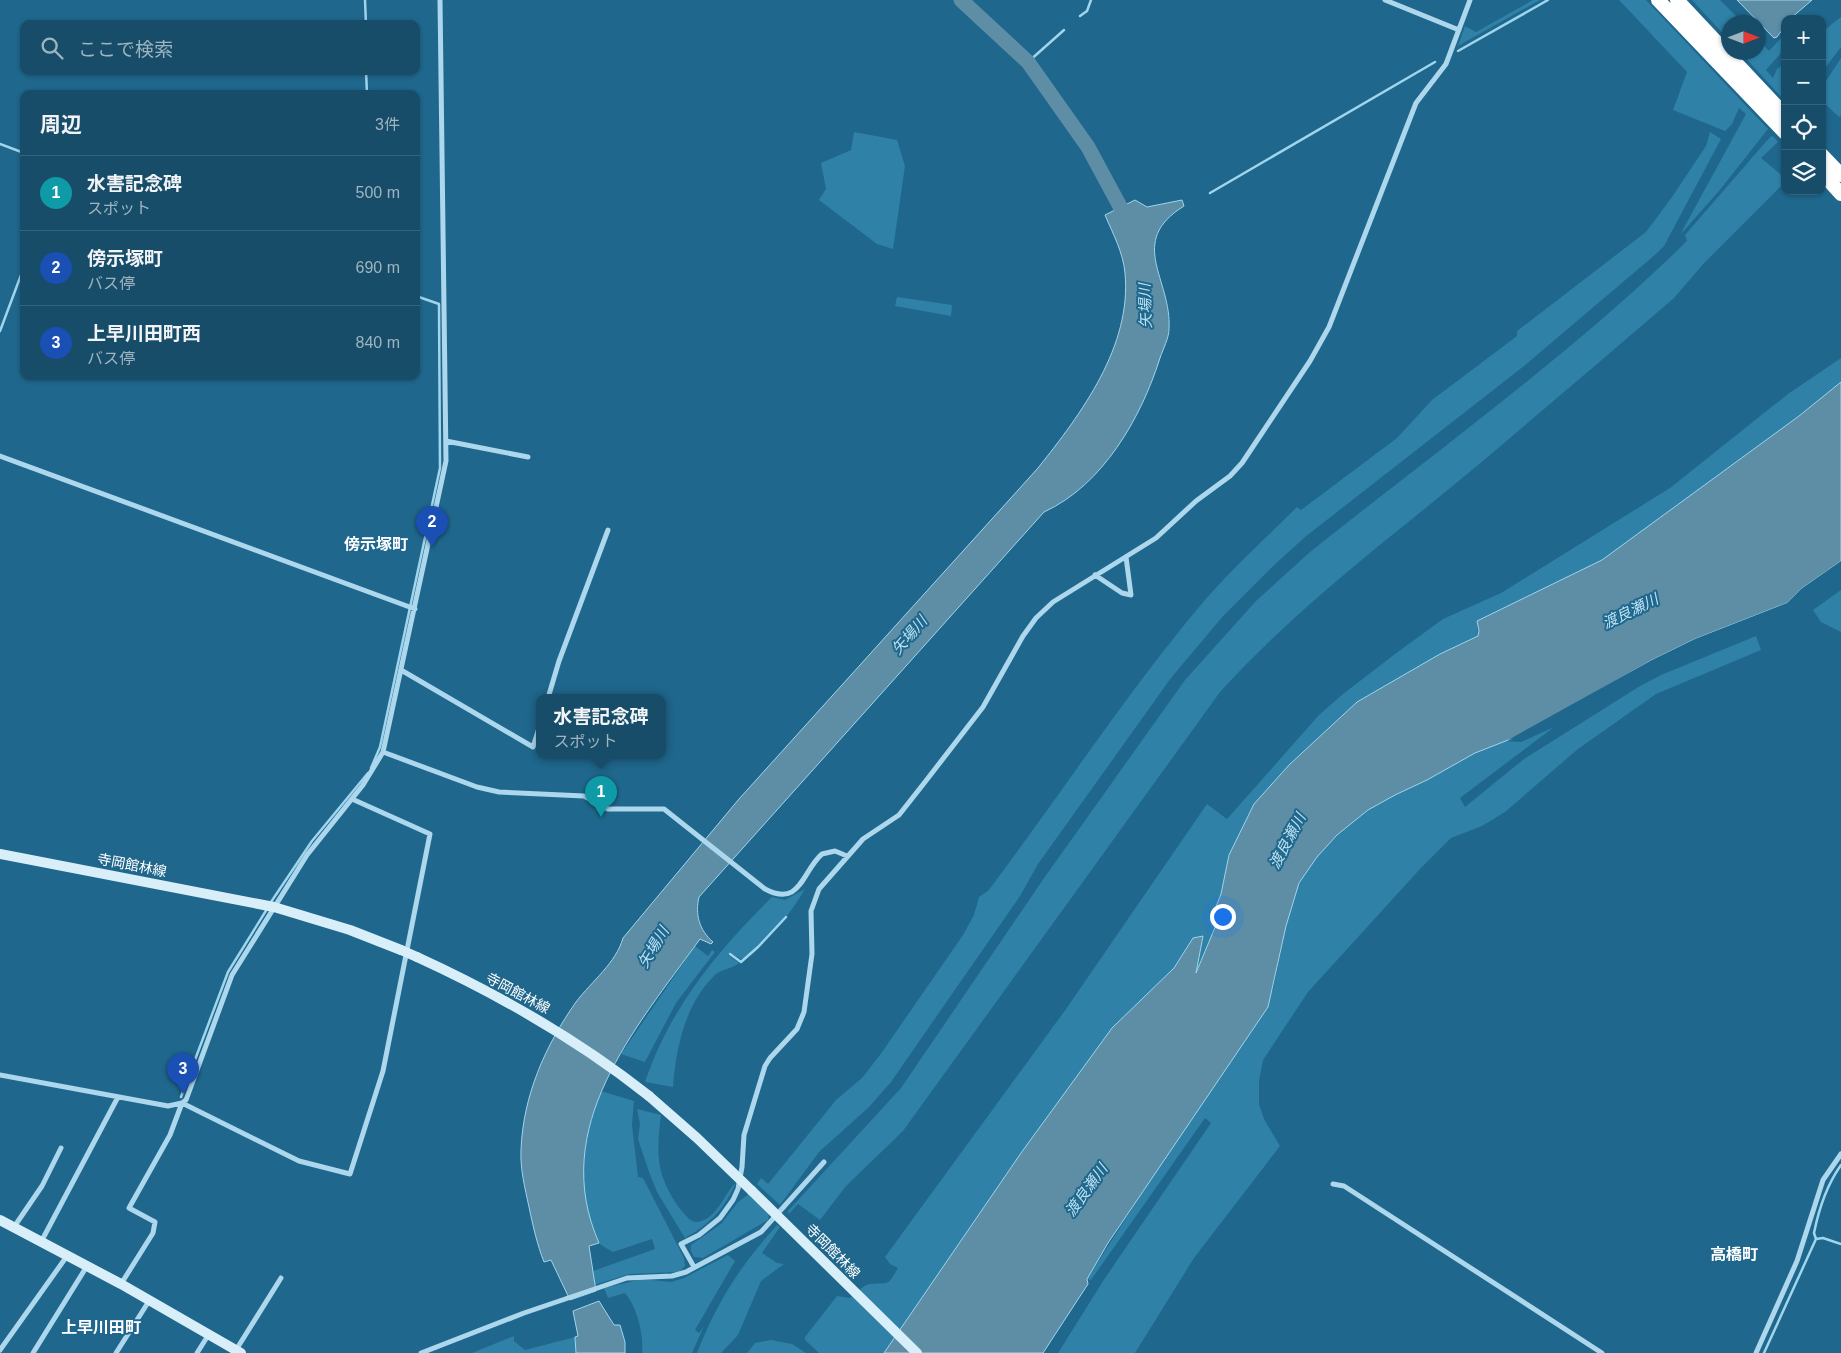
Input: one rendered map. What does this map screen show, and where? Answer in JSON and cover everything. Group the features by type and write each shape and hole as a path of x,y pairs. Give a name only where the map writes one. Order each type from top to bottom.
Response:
{"highway":[{"path":"1658,0 1781,129"},
{"path":"1677,0 1781,111"},
{"path":"1826,159 1841,175"},
{"path":"1826,177 1841,194"}],"main road":[{"name":"寺岡館林線","path":"0,854 274,907 350,930 401,950 527,1012 630,1080 649,1096 697,1138 780,1217 917,1353"},
{"path":"0,1220 121,1284 239,1352"}],"street":[{"path":"121,1284 153,1234 155,1222 129,1208 170,1135 182,1103 186,1100 232,975 307,855 369,777 383,752 445,468 440,0"},
{"path":"1385,0 1459,30"},
{"path":"694,1267 681,1244 711,1227 733,1200 741,1177 744,1135 765,1066 797,1029 804,1012 812,954 811,917 813,904 819,889 863,839 899,815 983,707 1023,636 1036,618 1053,602 1156,538 1196,501 1230,476 1258,441 1310,361 1332,319 1416,103 1446,64 1470,0"},
{"path":"446,441 528,457"},
{"path":"0,456 415,609"},
{"path":"549,694 608,530"},
{"path":"1095,575 1122,593 1131,595 1126,557"},
{"path":"401,670 533,747 536,738"},
{"path":"383,752 477,787 499,792 584,796 608,809 659,808 669,811 766,889 778,894 792,892 798,888 822,854 835,851 847,856"},
{"path":"0,1075 168,1106 182,1103 299,1161 350,1174 383,1071 430,834 352,799"},
{"path":"41,1242 118,1097"},
{"path":"14,1227 42,1186 62,1148"},
{"path":"1756,1353 1797,1261 1823,1180 1841,1154"},
{"path":"421,1353 599,1287 634,1277 680,1275 743,1244 761,1232 780,1217 824,1162"},
{"path":"1334,1184 1344,1186 1602,1353"},
{"path":"0,1350 68,1256"},
{"path":"33,1353 87,1266"},
{"path":"239,1352 281,1278"},
{"path":"116,1353 149,1300"},
{"path":"197,1353 209,1334"}],"shaded area":[{"path":"1533,0 1540,0 1458,46 1465,26 1476,32"},
{"path":"1619,0 1646,0 1768,129 1719,191 1680,235 1746,114 1739,108 1732,124 1725,131 1673,110 1687,72"},
{"path":"1692,0 1720,0 1735,15 1721,15 1721,31"},
{"path":"1841,17 1841,47 1826,67 1826,60 1826,29"},
{"path":"1781,38 1780,54 1766,70 1773,78 1777,69 1781,66 1781,97 1747,60 1766,60 1766,48 1769,51"},
{"path":"1841,58 1841,115 1839,117 1826,105 1826,81"},
{"path":"854,132 897,140 905,166 893,249 877,244 819,200 826,189 821,163 851,150"},
{"path":"1710,132 1721,139 1664,246 1656,254 1524,366 1305,537 1223,616 1171,678 1038,864 1020,896 891,1082 869,1107 819,1152 780,1205 757,1184 761,1178 768,1184 836,1100 862,1078 880,1055 963,935 974,915 979,897 988,891 1144,677 1211,593 1297,507 1301,510 1397,438 1432,400 1517,336 1517,331 1646,232 1706,146"},
{"path":"1773,136 1778,142 1761,158 1781,175 1781,186 1704,263 1674,298 1477,465 1330,586 1246,664 1220,692 903,1131 846,1186 820,1220 798,1204 789,1214 788,1211 901,1088 1042,881 1185,680 1256,601 1310,552 1503,401 1598,323 1687,241 1685,235 1770,137"},
{"path":"897,297 952,305 951,316 895,306"},
{"path":"1841,358 1841,382 1799,416 1602,560 1477,621 1478,636 1440,654 1357,702 1289,765 1254,804 1229,855 1221,894 1213,914 1216,925 1194,977 1202,936 1193,938 1174,968 1112,1028 1021,1153 884,1353 819,1353 805,1340 805,1337 837,1296 850,1298 867,1285 887,1283 891,1279 898,1268 890,1264 885,1257 1066,1009 1207,804 1227,819 1319,715 1395,654 1443,619 1501,593 1670,488 1788,394"},
{"path":"1841,590 1841,632 1821,622 1813,610"},
{"path":"1756,636 1761,650 1656,694 1578,749 1505,812 1482,826 1451,838 1420,869 1308,992 1263,1060 1259,1081 1259,1104 1264,1119 1280,1146 1194,1258 1135,1353 1058,1353 1105,1278 1211,1123 1205,1118 1091,1280 1087,1279 1273,989 1286,926 1299,883 1317,857 1337,835 1368,810 1475,753 1504,741 1521,742 1554,727 1460,798 1465,807 1524,759 1640,686 1661,675"},
{"path":"805,889 777,928 743,960 730,953 728,955 739,963 715,975 696,999 689,1013 680,1042 673,1087 645,1082 655,1055 682,1005 697,982 732,938 772,897 785,900"},
{"path":"695,946 708,956 712,950 715,952 676,1003 645,1062 621,1054"},
{"path":"601,1091 634,1101 632,1125 638,1177 643,1178 684,1258 685,1266 679,1272 629,1274 594,1285 593,1271 655,1249 652,1239 613,1252 600,1244 594,1234 583,1190 583,1173 586,1140"},
{"path":"637,1109 661,1115 658,1153 662,1175 672,1197 690,1220 698,1222 705,1220 716,1210 736,1183 726,1201 715,1215 702,1227 685,1238 657,1192 649,1172 638,1139 640,1124"},
{"path":"749,1194 769,1214 768,1220 703,1258 694,1257 691,1245 721,1224 738,1202"},
{"path":"777,1225 780,1227 762,1253 777,1263 784,1264 761,1281 738,1335 721,1353 697,1353 721,1301 731,1285 752,1255"},
{"path":"728,1255 735,1261 695,1330 699,1333 704,1326 692,1353 642,1353 639,1321 629,1299 625,1293 608,1298 604,1288 642,1279 671,1282 684,1278"},
{"path":"514,1336 514,1341 525,1350 575,1337 576,1353 472,1353"},
{"path":"771,1340 792,1344 806,1353 747,1353 755,1343"}],"water":[{"path":"1737,0 1812,0 1795,15 1781,15 1781,32 1774,38 1766,30 1766,15 1752,15"},
{"path":"1135,200 1147,207 1182,200 1184,206 1167,220 1158,233 1155,248 1156,262 1168,311 1169,332 1152,381 1131,426 1102,467 1065,500 1044,512 699,897 699,921 704,932 713,942 711,944 700,939 650,1008 626,1044 606,1081 591,1120 584,1159 586,1200 599,1243 589,1246 596,1291 570,1300 551,1260 544,1262 532,1221 521,1164 523,1130 531,1091 555,1036 582,994 615,956 623,938 739,799 1038,468 1071,425 1100,378 1112,353 1120,327 1125,300 1125,273 1122,258 1105,215"},
{"name":"渡良瀬川","path":"1841,382 1841,561 1801,589 1787,603 1695,639 1652,660 1521,735 1475,753 1368,810 1337,835 1317,857 1299,883 1286,926 1268,1007 1108,1243 1087,1279 1088,1284 1043,1353 884,1353 1021,1153 1112,1028 1174,968 1193,938 1203,936 1196,973 1216,925 1213,914 1221,894 1229,855 1254,804 1289,765 1357,702 1440,654 1478,636 1477,621 1602,560 1799,416"},
{"path":"599,1301 614,1325 620,1325 625,1342 625,1353 576,1353 575,1337 578,1336 573,1311"}],"pier":[{"path":"1841,561 1841,565 1802,591 1788,606 1696,641 1653,662 1523,737 1508,740 1652,660 1695,639 1787,603 1801,589"}],"waterway":[{"path":"365,0 366,20"},
{"name":"矢場川","path":"961,0 1028,62 1088,147 1130,225"},
{"path":"1080,16 1087,11 1091,0"},
{"path":"1458,51 1548,0"},
{"path":"1028,62 1064,30"},
{"path":"1210,193 1435,62"},
{"path":"366,75 367,90"},
{"path":"0,144 20,152"},
{"path":"0,331 20,278"},
{"path":"371,768 380,747 440,468 439,304 420,297"},
{"path":"271,902 312,841 368,773"},
{"path":"181,1097 228,972 267,909"},
{"path":"730,954 741,962 786,917"},
{"path":"1764,1353 1816,1239 1814,1233 1821,1206 1827,1189 1841,1165"},
{"path":"1816,1239 1823,1238 1841,1244"}],"place":[{"name":"傍示塚町","path":"432,547"},
{"name":"水害記念碑","path":"601,817"},
{"name":"上早川田町西","path":"183,1094"}],"district":[{"name":"傍示塚町","path":"376,544"},
{"name":"高橋町","path":"1734,1254"},
{"name":"上早川田町","path":"101,1327"}]}
